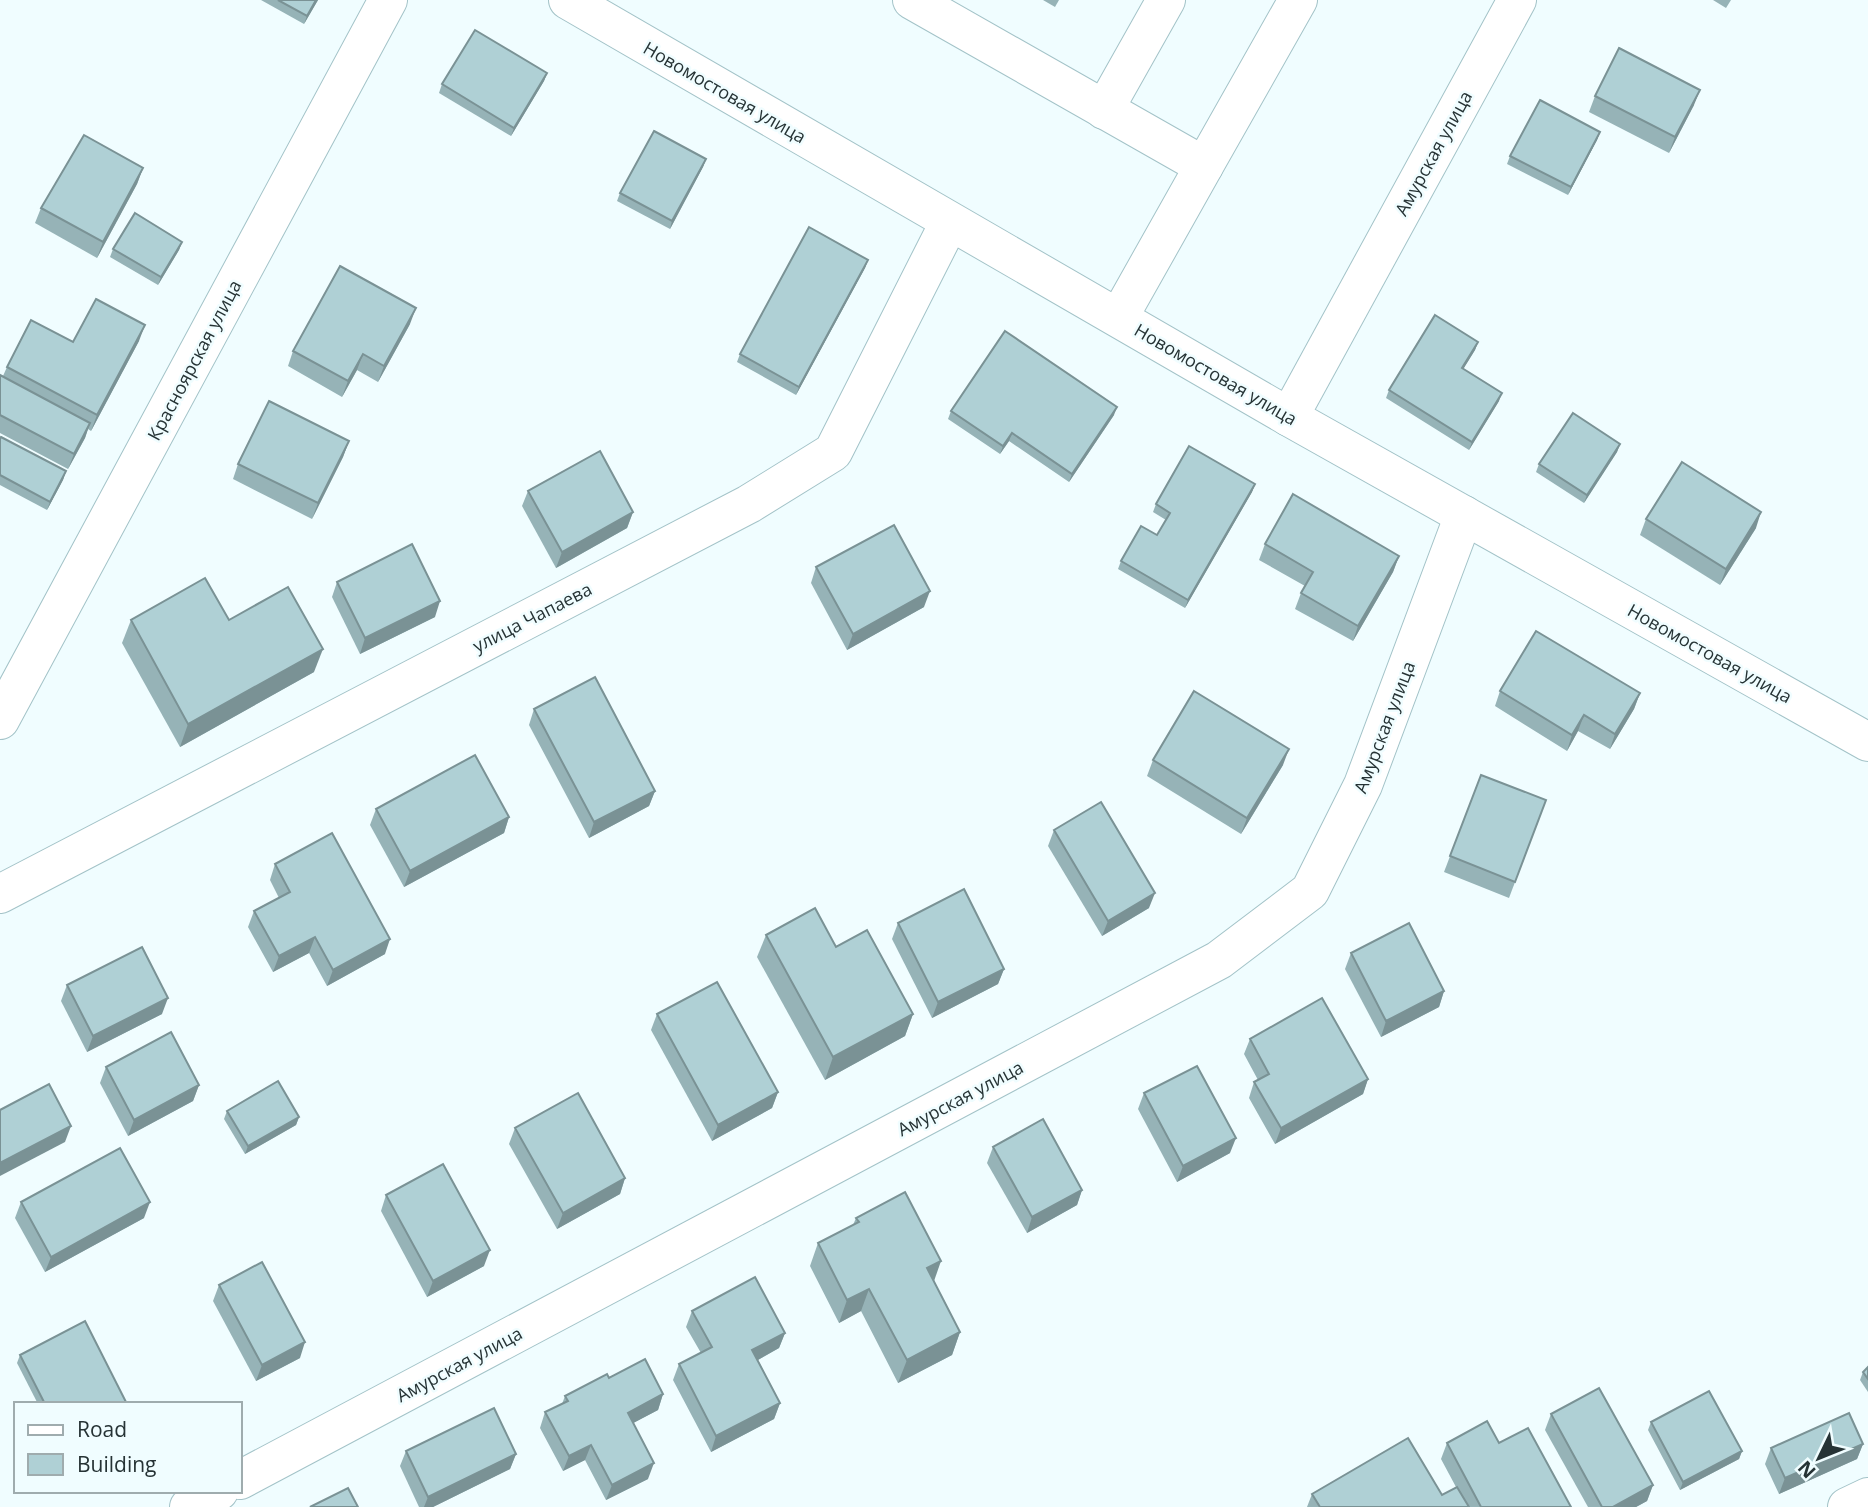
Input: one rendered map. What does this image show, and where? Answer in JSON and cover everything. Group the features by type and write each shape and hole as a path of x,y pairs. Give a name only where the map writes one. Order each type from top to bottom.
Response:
{"street":[{"name":"Красноярская улица","path":"0,720 388,0"},
{"name":"Новомостовая улица","path":"568,0 949,223 1868,742"},
{"path":"912,0 1205,166"},
{"path":"1104,110 1166,0"},
{"path":"1119,317 1298,0"},
{"name":"Амурская улица","path":"1289,417 1517,0"},
{"name":"улица Чапаева","path":"0,894 750,504 833,452 949,223"},
{"name":"Амурская улица","path":"242,1479 1219,961 1310,891 1363,785 1464,516"},
{"path":"189,1507 215,1493"},
{"path":"1847,1507 1868,1496"}],"building":[{"path":"278,0 316,0 307,16"},
{"path":"475,30 547,73 514,128 442,84"},
{"path":"1619,48 1700,90 1675,137 1595,96"},
{"path":"1540,100 1600,132 1571,187 1510,156"},
{"path":"654,131 706,159 672,221 620,193"},
{"path":"84,135 143,168 103,242 41,208"},
{"path":"135,213 182,242 161,277 113,249"},
{"path":"809,227 868,260 799,387 740,354"},
{"path":"340,266 416,308 384,366 363,354 348,381 293,351"},
{"path":"96,299 145,325 97,415 7,367 31,320 73,342"},
{"path":"1435,315 1478,342 1462,368 1502,393 1472,442 1389,390"},
{"path":"1005,331 1117,407 1072,474 1012,433 1003,446 951,411"},
{"path":"0,375 90,423 74,454 0,415"},
{"path":"269,401 349,441 318,503 238,464"},
{"path":"1573,413 1620,444 1587,495 1539,464"},
{"path":"1,437 66,471 50,502 0,475"},
{"path":"1189,446 1255,484 1188,600 1121,561 1141,526 1157,535 1170,513 1156,504"},
{"path":"600,451 633,512 562,552 528,491"},
{"path":"1682,462 1761,512 1726,569 1646,519"},
{"path":"1293,494 1399,556 1358,626 1301,593 1313,572 1265,544"},
{"path":"894,525 930,591 853,634 816,567"},
{"path":"412,544 440,601 365,638 337,582"},
{"path":"205,578 229,620 288,587 323,649 188,724 131,620"},
{"path":"1536,631 1640,693 1615,734 1584,715 1572,735 1500,691"},
{"path":"595,677 655,791 594,822 534,709"},
{"path":"1194,691 1289,749 1247,818 1153,760"},
{"path":"475,755 509,817 410,871 376,809"},
{"path":"1481,775 1546,800 1515,882 1450,856"},
{"path":"1101,802 1155,893 1108,921 1054,830"},
{"path":"332,833 390,939 333,970 315,937 279,956 254,911 290,892 275,864"},
{"path":"964,889 1004,969 938,1002 898,923"},
{"path":"815,908 836,947 867,930 913,1014 833,1057 766,935"},
{"path":"1409,923 1444,991 1386,1021 1351,953"},
{"path":"142,947 168,998 93,1036 67,985"},
{"path":"717,982 778,1092 718,1125 657,1014"},
{"path":"1322,998 1368,1079 1281,1128 1254,1082 1269,1074 1250,1039"},
{"path":"171,1032 199,1085 134,1120 106,1067"},
{"path":"1197,1066 1236,1138 1183,1166 1144,1093"},
{"path":"278,1081 299,1117 248,1146 227,1111"},
{"path":"49,1084 71,1126 0,1163 0,1110"},
{"path":"578,1093 625,1178 563,1213 515,1128"},
{"path":"1043,1119 1082,1190 1032,1217 993,1147"},
{"path":"120,1148 150,1202 51,1257 21,1202"},
{"path":"443,1164 490,1250 433,1281 386,1195"},
{"path":"905,1192 941,1261 927,1268 960,1332 907,1360 869,1289 847,1300 818,1243 859,1222 856,1218"},
{"path":"262,1262 305,1342 262,1365 219,1285"},
{"path":"755,1277 785,1333 752,1350 780,1403 716,1436 679,1364 712,1347 692,1311"},
{"path":"85,1321 126,1402 44,1402 20,1355"},
{"path":"645,1359 663,1394 628,1413 654,1463 612,1485 591,1445 569,1456 545,1412 568,1401 565,1396 607,1374 609,1378"},
{"path":"1599,1388 1653,1485 1613,1507 1602,1507 1551,1414"},
{"path":"1709,1391 1742,1451 1683,1482 1651,1422"},
{"path":"494,1408 516,1454 428,1497 406,1451"},
{"path":"1849,1413 1863,1444 1785,1478 1771,1448"},
{"path":"1487,1421 1499,1443 1528,1428 1571,1507 1481,1507 1447,1443"},
{"path":"1408,1438 1442,1495 1457,1487 1469,1507 1320,1507 1312,1494"},
{"path":"348,1488 358,1507 310,1507"}]}
